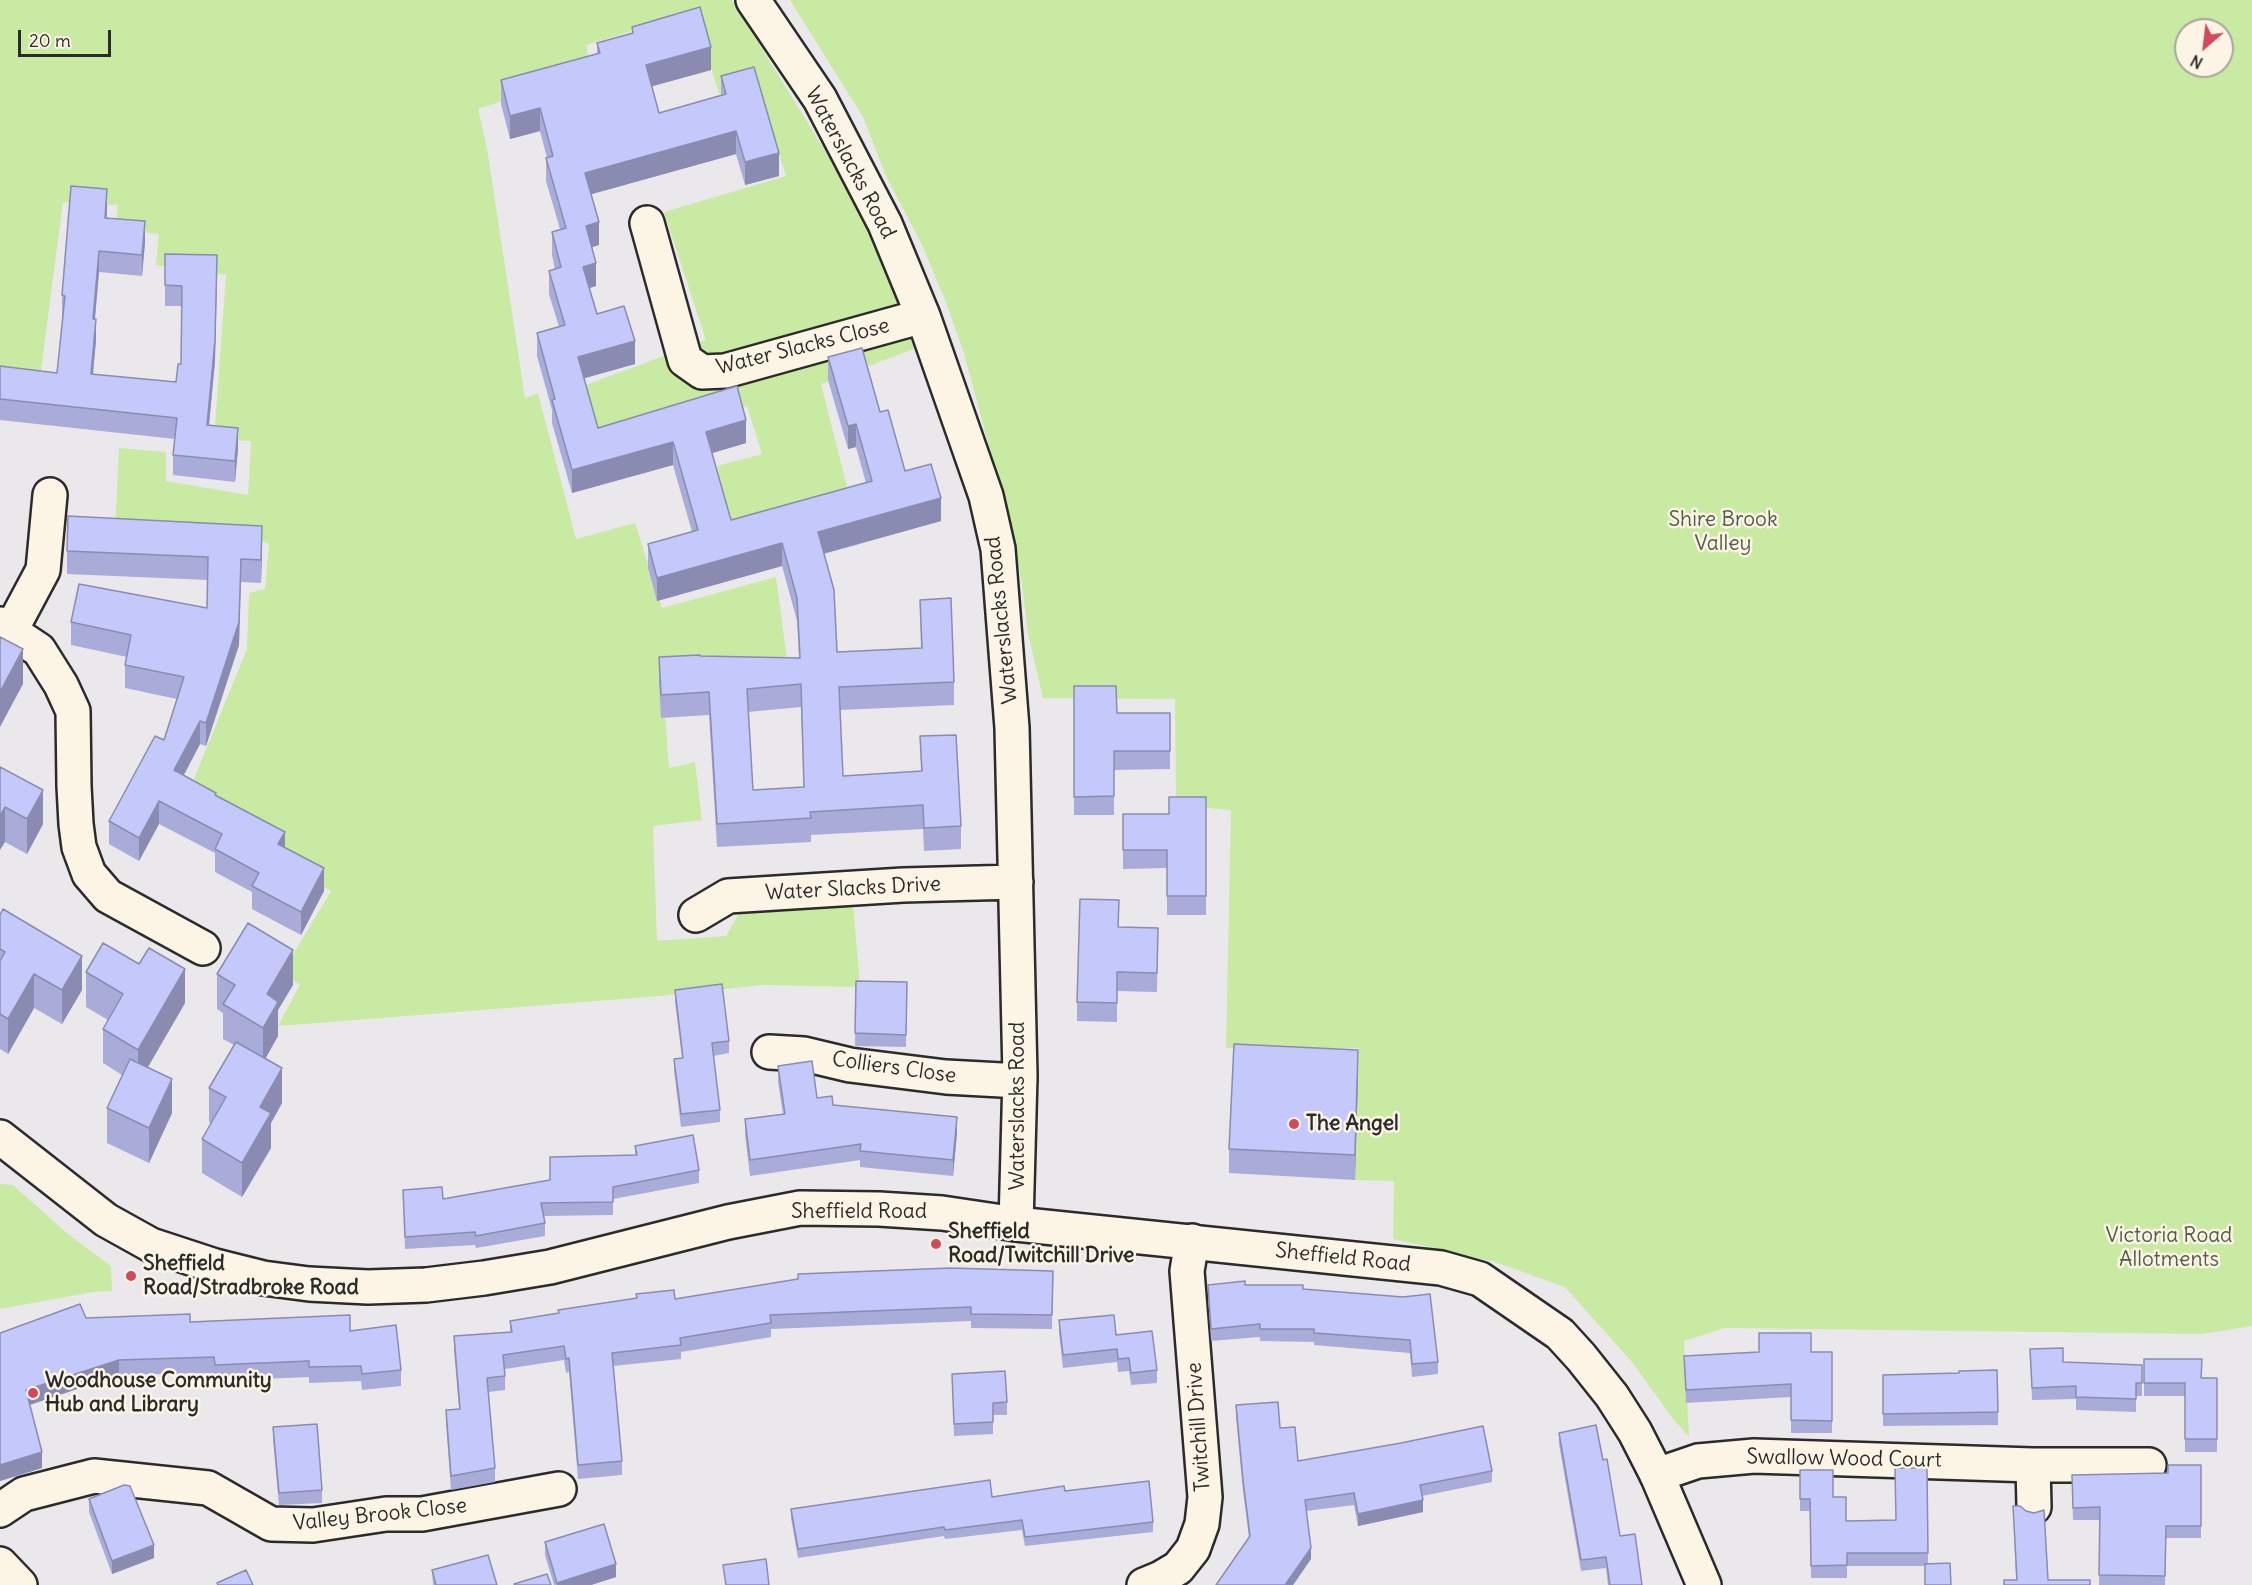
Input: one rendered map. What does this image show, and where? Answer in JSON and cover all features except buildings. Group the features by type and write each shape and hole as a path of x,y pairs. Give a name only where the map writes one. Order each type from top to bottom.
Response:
{"street":[{"name":"Waterslacks Road","path":"753,0 825,109 885,224 922,316 986,496 998,549 1012,728 1020,1081 1016,1224"},
{"name":"Water Slacks Close","path":"647,223 685,360 702,372 725,371 922,316"},
{"path":"50,495 43,570 6,627 39,650 74,711 74,786 79,847 89,874 108,896 203,948"},
{"name":"Water Slacks Drive","path":"696,915 728,896 903,885 1016,882"},
{"name":"Colliers Close","path":"769,1052 804,1054 850,1065 946,1077 1020,1081"},
{"name":"Sheffield Road","path":"0,1137 106,1220 151,1245 215,1266 263,1278 309,1284 368,1287 426,1285 484,1278 550,1267 728,1222 800,1208 889,1209 1441,1268 1480,1279 1560,1334 1581,1357 1612,1396 1657,1475 1704,1585"},
{"name":"Twitchill Drive","path":"1144,1585 1178,1568 1192,1550 1202,1524 1205,1497 1187,1271 1192,1241"},
{"name":"Swallow Wood Court","path":"1657,1475 1698,1461 1754,1456 2033,1465 2149,1465"},
{"path":"2033,1465 2034,1507"},
{"name":"Valley Brook Close","path":"0,1510 24,1494 94,1476 208,1488 271,1524 313,1525 386,1514 422,1514 559,1489"},
{"path":"0,1564 20,1585"}],"green space":[{"path":"0,0 732,0 874,230 919,347 821,384 851,502 734,535 717,466 762,454 747,406 601,442 578,388 706,340 664,212 786,176 757,85 719,94 694,12 586,45 592,72 478,109 487,148 525,398 538,393 576,539 635,523 662,608 776,577 788,667 662,673 669,768 695,762 702,820 653,826 657,941 726,936 741,910 853,903 860,987 762,985 660,996 278,1026 300,985 282,973 331,891 285,864 191,786 247,649 249,593 265,589 269,543 115,532 119,448 166,452 166,481 248,495 251,441 214,439 226,275 156,265 159,234 115,229 118,205 63,202 39,385 0,382"},
{"name":"Shire Brook Valley","path":"790,0 2252,0 2252,1326 2202,1334 1725,1328 1684,1341 1689,1437 1632,1362 1565,1287 1495,1262 1393,1239 1394,1181 1355,1180 1359,1048 1226,1048 1231,810 1176,805 1175,699 1043,698 1028,633 1022,584 1008,516 963,350 922,245 886,176 863,117"},
{"path":"0,1184 13,1185 69,1235 111,1266 112,1291 93,1292 0,1309"}],"place":[{"name":"The Angel","path":"1294,1124"},
{"name":"Sheffield Road/Twitchill Drive","path":"936,1244"},
{"name":"Sheffield Road/Stradbroke Road","path":"131,1276"},
{"name":"Woodhouse Community Hub and Library","path":"33,1393"}],"park label":[{"name":"Victoria Road Allotments","path":"2169,1248"}]}
